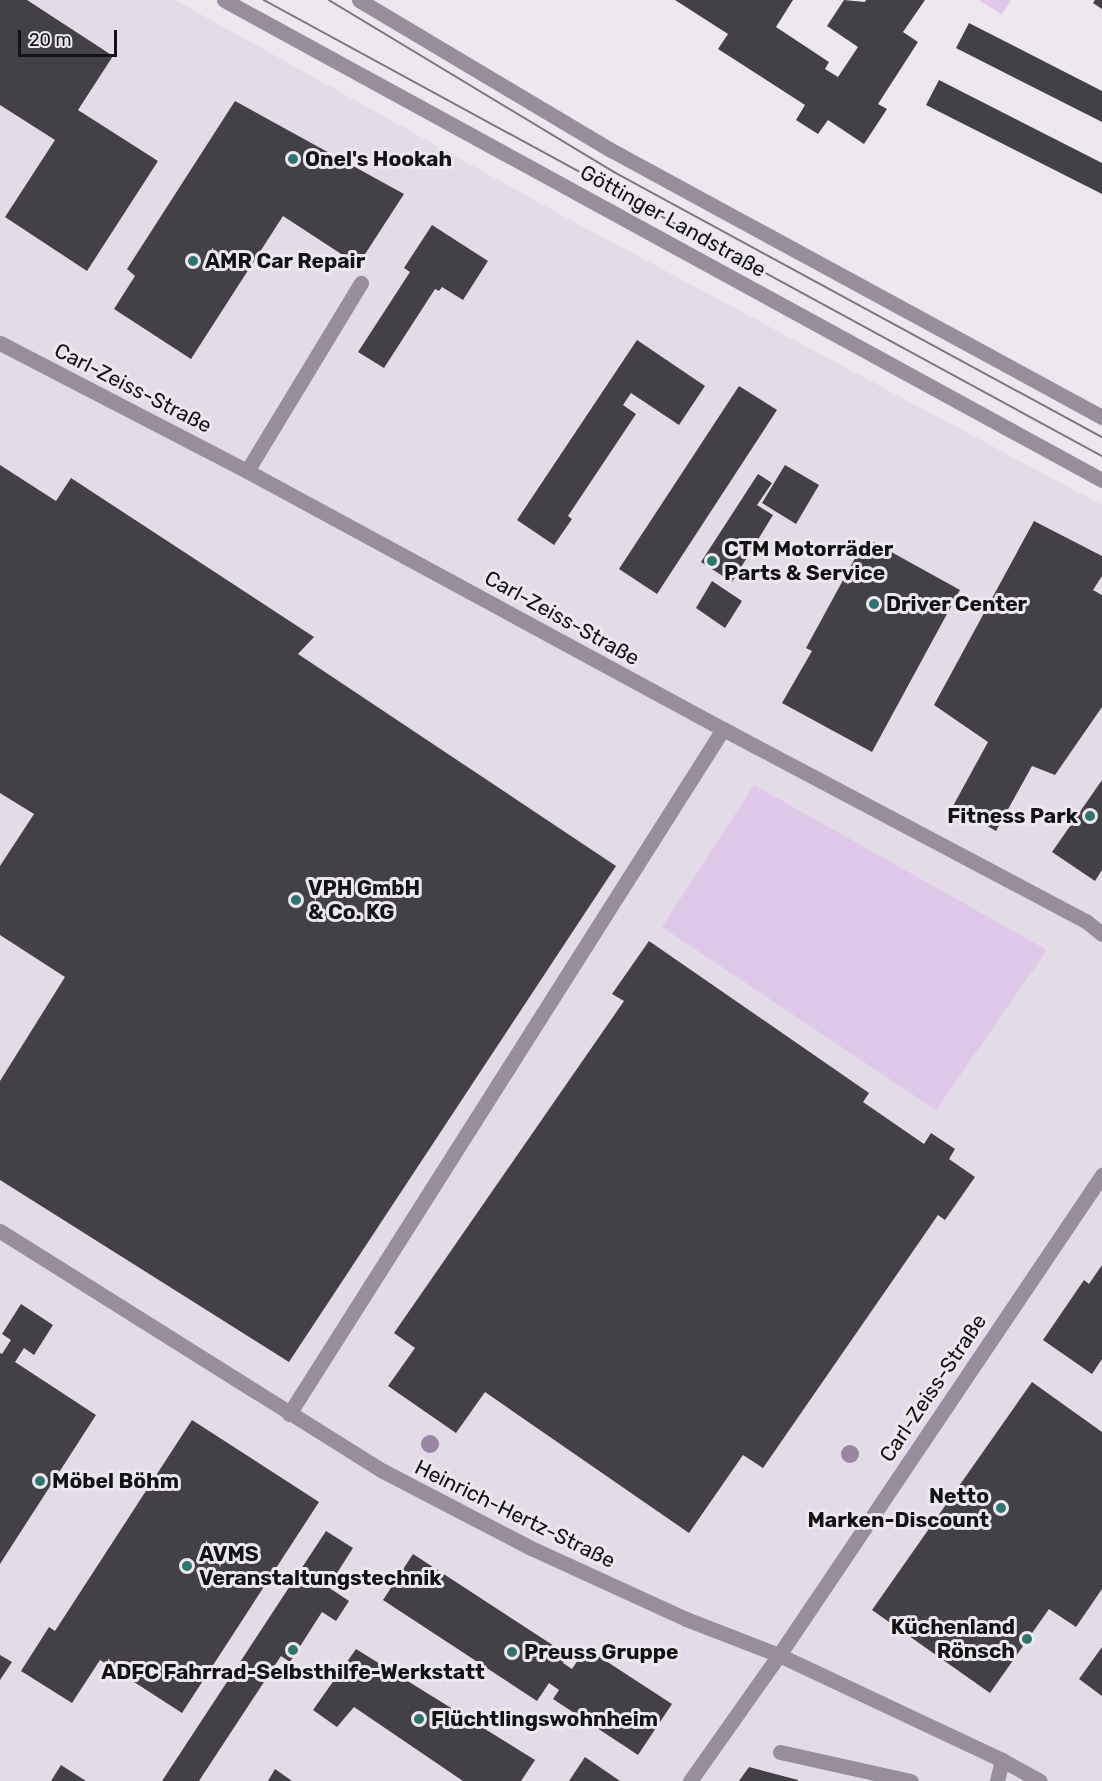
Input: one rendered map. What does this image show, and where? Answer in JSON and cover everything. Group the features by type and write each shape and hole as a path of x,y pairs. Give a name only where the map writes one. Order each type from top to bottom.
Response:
{"street":[{"name":"Göttinger Landstraße","path":"224,0 1102,480"},
{"name":"Göttinger Landstraße","path":"359,0 611,150 1102,417"},
{"path":"248,471 361,283"},
{"name":"Carl-Zeiss-Straße","path":"0,343 248,471 723,729 1088,922 1102,934"},
{"path":"289,1414 723,729"},
{"name":"Carl-Zeiss-Straße","path":"690,1781 779,1655 1102,1175"},
{"name":"Heinrich-Hertz-Straße","path":"0,1231 383,1471 531,1548 686,1619 779,1655 1002,1760 1040,1781"},
{"path":"780,1752 911,1781"},
{"path":"997,1781 1002,1760"}],"shaded area":[{"path":"0,0 175,0 565,217 1102,505 1102,1781 0,1781"},
{"path":"979,0 1011,0 1002,15"},
{"path":"754,785 1047,950 936,1110 662,927"}],"building":[{"path":"0,0 27,0 113,56 78,110 158,161 87,271 5,217 55,140 0,105"},
{"path":"675,0 793,0 776,27 829,62 825,69 838,77 858,47 827,26 844,0 865,2 866,0 925,0 903,32 918,42 878,104 887,109 864,144 828,120 818,134 796,120 805,105 718,49 728,34"},
{"path":"1095,0 1102,0 1102,9 1093,3"},
{"path":"969,23 1102,91 1102,122 956,48"},
{"path":"939,80 1102,163 1102,194 926,105"},
{"path":"235,101 404,194 358,265 283,216 191,359 114,309 135,276 127,269"},
{"path":"432,225 488,261 463,300 442,287 439,291 435,289 384,368 358,352 410,272 404,268"},
{"path":"637,340 705,386 679,425 631,393 623,405 636,414 568,516 572,519 554,545 517,520"},
{"path":"739,386 777,410 657,594 619,569"},
{"name":"VPH GmbH & Co. KG","path":"0,465 56,501 71,478 314,637 298,654 616,866 289,1362 0,1180 0,1081 65,977 0,935 0,866 34,814 0,793"},
{"path":"785,465 819,485 796,524 762,503"},
{"path":"758,474 772,483 757,505 773,515 732,582 701,562"},
{"path":"1034,521 1102,556 1102,576 1093,590 1102,595 1102,707 1055,775 1032,766 996,831 953,806 988,742 934,705"},
{"path":"866,538 960,590 872,752 782,703 812,651 806,648"},
{"path":"712,581 742,601 725,628 696,608"},
{"name":"Fitness Park","path":"1102,780 1102,870 1095,881 1052,852"},
{"path":"649,941 869,1093 863,1102 924,1144 931,1133 955,1149 949,1159 975,1177 945,1220 938,1215 763,1468 743,1455 689,1533 485,1392 456,1433 388,1386 415,1348 394,1333 624,1001 612,994"},
{"path":"1102,1265 1102,1359 1092,1374 1043,1340 1084,1280 1089,1284"},
{"path":"21,1304 53,1325 34,1355 24,1348 15,1362 96,1415 0,1564 0,1353 2,1354 11,1340 2,1334"},
{"path":"1032,1382 1102,1432 1102,1589 1076,1627 1049,1609 990,1693 872,1610"},
{"name":"AVMS Veranstaltungstechnik","path":"192,1420 319,1502 182,1713 100,1660 72,1703 21,1671 49,1627 55,1631"},
{"path":"326,1531 353,1548 328,1587 349,1601 336,1621 322,1612 290,1662 281,1656 199,1781 162,1781"},
{"name":"Preuss Gruppe","path":"413,1554 568,1655 563,1663 572,1669 586,1648 672,1704 638,1755 553,1699 559,1690 549,1683 537,1701 383,1600"},
{"path":"1102,1647 1102,1696 1079,1679"},
{"name":"Flüchtlingswohnheim","path":"356,1649 535,1760 521,1781 463,1781 354,1707 337,1727 313,1710"},
{"path":"0,1655 12,1662 0,1680"},
{"path":"585,1757 620,1781 569,1781"},
{"path":"61,1765 86,1781 51,1781"},
{"path":"749,1767 798,1780 798,1781 739,1781"},
{"path":"275,1769 292,1781 268,1781"}],"tram line":[{"path":"264,0 1102,456"},
{"path":"329,0 614,172 1102,437"}],"place":[{"name":"Onel's Hookah","path":"293,159"},
{"name":"AMR Car Repair","path":"193,261"},
{"name":"CTM Motorräder Parts & Service","path":"712,561"},
{"name":"Driver Center","path":"874,604"},
{"name":"Fitness Park","path":"1090,816"},
{"name":"VPH GmbH & Co. KG","path":"296,900"},
{"name":"Möbel Böhm","path":"40,1481"},
{"name":"Netto Marken-Discount","path":"1001,1508"},
{"name":"AVMS Veranstaltungstechnik","path":"187,1566"},
{"name":"Küchenland Rönsch","path":"1027,1639"},
{"name":"ADFC Fahrrad-Selbsthilfe-Werkstatt","path":"293,1650"},
{"name":"Preuss Gruppe","path":"512,1652"},
{"name":"Flüchtlingswohnheim","path":"419,1719"}]}
